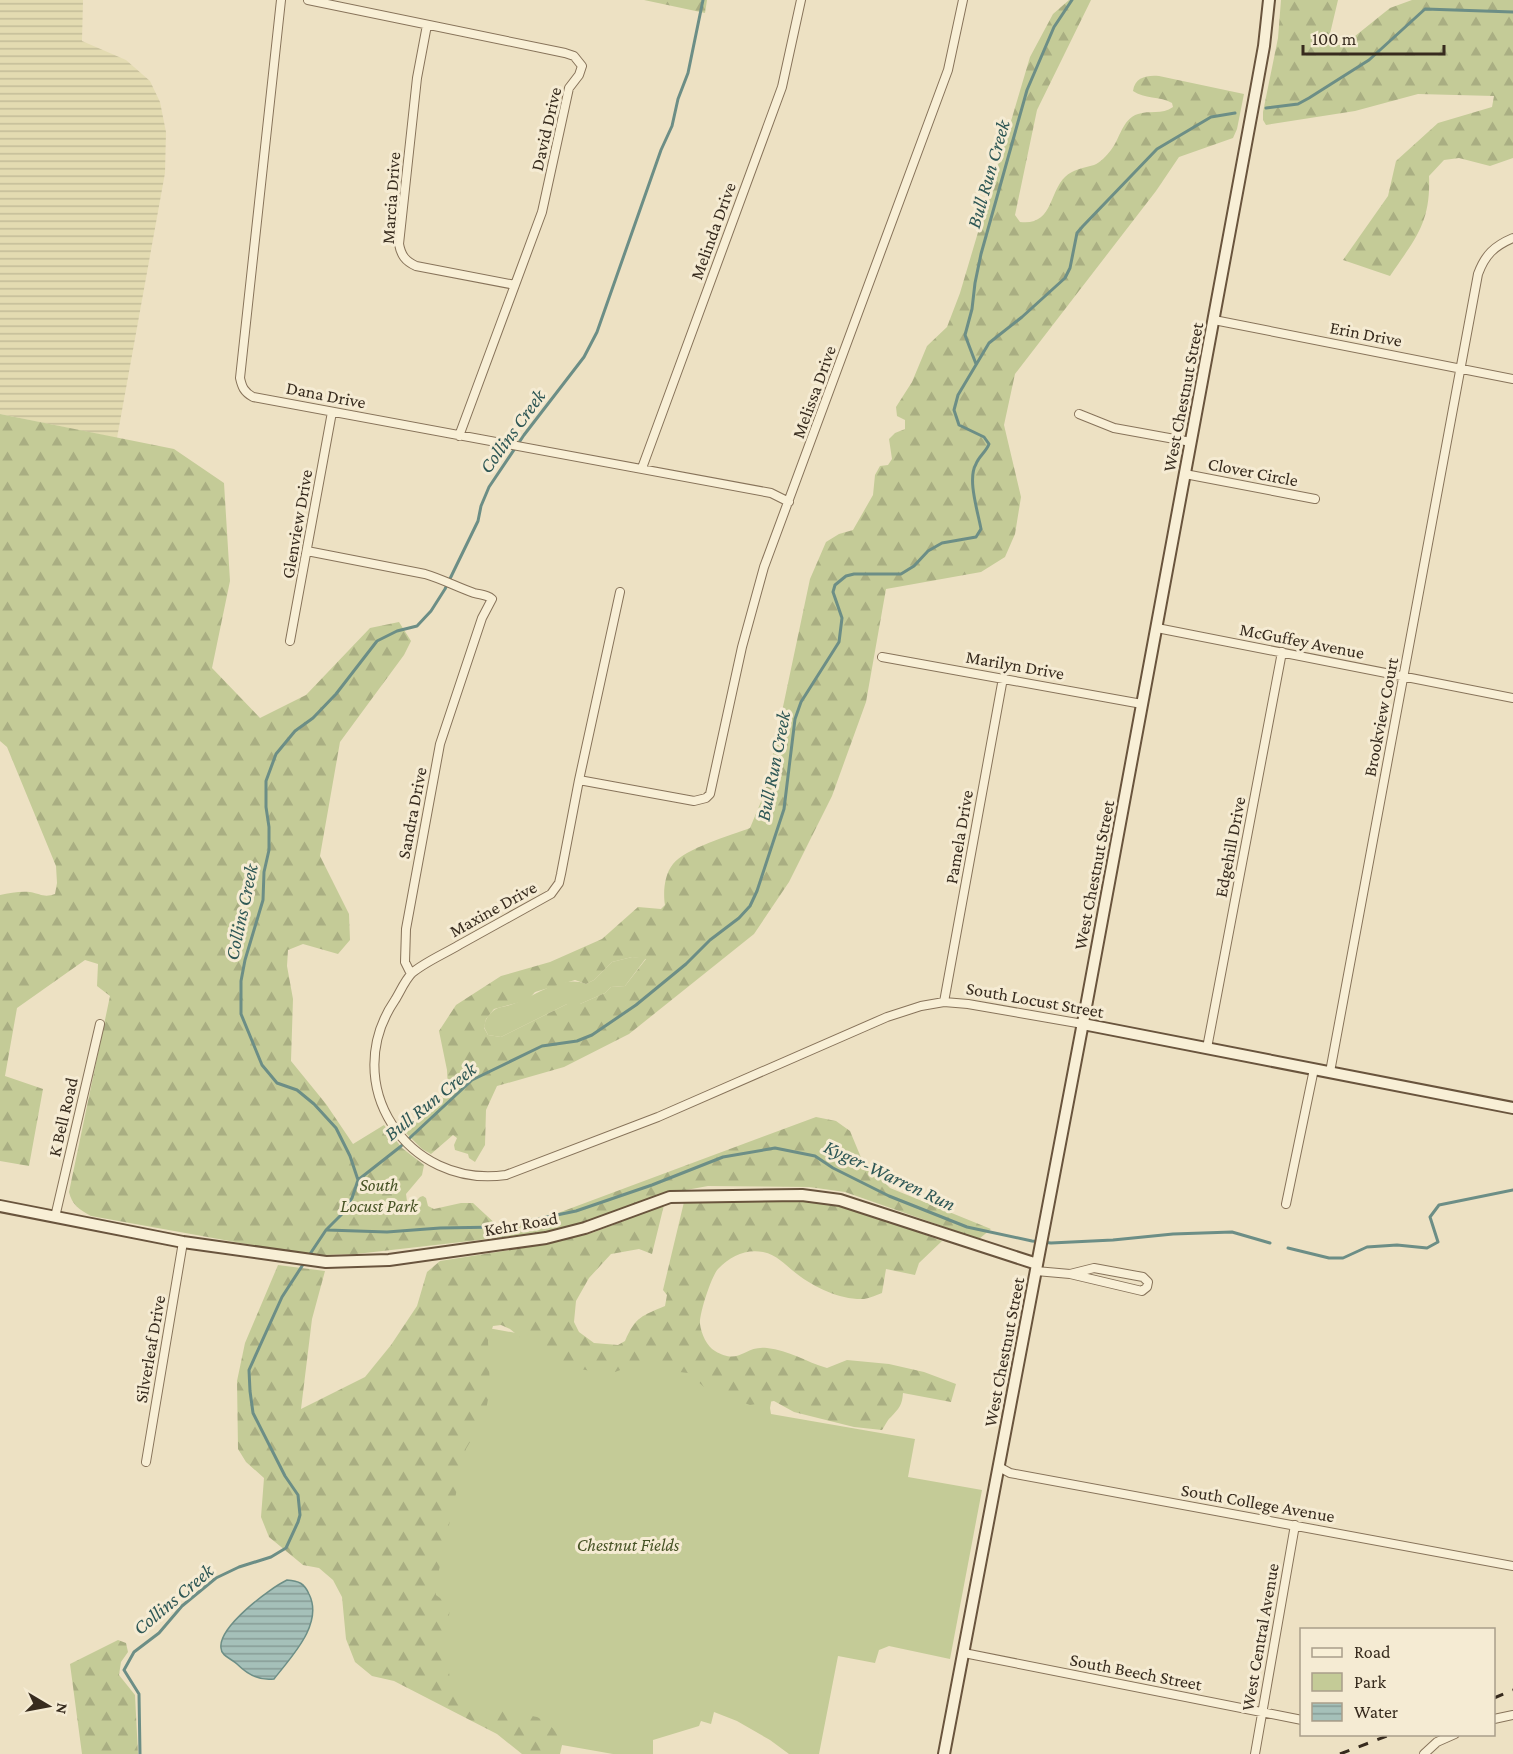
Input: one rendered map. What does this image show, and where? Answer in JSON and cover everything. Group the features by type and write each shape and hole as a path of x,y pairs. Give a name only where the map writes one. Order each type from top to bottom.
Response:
{"main road":[{"name":"West Chestnut Street","path":"944,1754 1214,320 1262,57 1269,0"},
{"name":"South Locust Street","path":"1083,1024 1513,1108"},
{"name":"Kehr Road","path":"0,1206 183,1242 326,1262 389,1260 546,1238 585,1228 677,1196 802,1195 840,1200 1037,1268"}],"street":[{"name":"Dana Drive","path":"280,0 240,378 247,394 459,436 771,493 789,502"},
{"name":"David Drive","path":"308,0 565,53 574,56 582,66 579,75 569,88 542,212 459,436"},
{"name":"Melinda Drive","path":"642,468 782,87 801,0"},
{"name":"Melissa Drive","path":"579,780 694,801 706,798 711,787 760,578 948,70 963,0"},
{"name":"Marcia Drive","path":"427,25 417,78 400,250 406,260 416,266 515,285"},
{"name":"Brookview Court","path":"1330,1072 1478,274 1484,260 1500,243 1513,238"},
{"name":"Erin Drive","path":"1214,320 1513,379"},
{"name":"Glenview Drive","path":"290,641 332,412"},
{"path":"1079,414 1114,428 1191,442"},
{"name":"Clover Circle","path":"1185,474 1315,498"},
{"name":"Sandra Drive","path":"307,551 443,579 474,593 490,597 492,603 482,618 440,744 406,929 405,962 411,974"},
{"name":"Maxine Drive","path":"411,974 555,890 561,874 620,592"},
{"name":"McGuffey Avenue","path":"1156,628 1513,698"},
{"name":"Edgehill Drive","path":"1207,1048 1282,652"},
{"name":"Marilyn Drive","path":"882,657 1142,704"},
{"name":"Pamela Drive","path":"944,1002 1003,678"},
{"name":"South Locust Street","path":"411,974 384,1018 379,1031 374,1076 379,1099 390,1124 411,1148 436,1164 469,1175 495,1177 515,1173 677,1109 887,1017 921,1006 944,1002 968,1004 1083,1024"},
{"name":"K Bell Road","path":"55,1217 100,1024"},
{"path":"1286,1204 1314,1069"},
{"name":"Silverleaf Drive","path":"146,1462 183,1242"},
{"path":"1037,1268 1142,1291 1147,1287 1148,1282 1143,1276 1094,1268 1070,1274"},
{"name":"South College Avenue","path":"999,1467 1010,1473 1513,1566"},
{"name":"West Central Avenue","path":"1255,1754 1295,1525"},
{"name":"South Beech Street","path":"964,1653 1300,1720"},
{"path":"1495,1719 1513,1715"},
{"path":"1424,1754 1437,1742 1450,1736"}],"shaded area":[{"path":"0,0 83,0 82,41 126,60 150,81 160,102 166,132 165,173 117,438 0,414"}],"green space":[{"path":"644,0 707,0 705,13"},
{"path":"1069,0 1091,0 1037,110 1015,215 1020,222 1031,222 1039,219 1045,213 1060,183 1068,174 1096,164 1103,159 1114,146 1128,120 1138,114 1164,111 1173,107 1172,103 1167,101 1133,91 1136,83 1142,78 1159,76 1244,94 1233,138 1179,157 1156,191 1015,374 1004,425 1021,497 1015,534 1005,557 981,572 886,589 866,702 832,796 789,882 754,934 629,1034 564,1067 497,1086 486,1110 485,1145 475,1162 469,1158 468,1154 455,1150 454,1145 457,1138 453,1135 431,1154 422,1149 404,1131 448,1090 447,1070 439,1031 456,1005 501,976 550,962 602,939 638,907 661,909 665,905 664,890 668,873 679,858 708,843 750,828 765,792 810,579 826,542 839,534 853,530 873,495 875,475 880,466 888,465 892,459 889,439 895,433 905,429 905,420 897,416 896,407 912,382 927,346 947,327 960,293 1030,57 1053,14","holes":["632,957 646,959 625,986 611,987 605,993 580,1004 567,1004 501,1037 488,1035 484,1028 486,1019 494,1009 528,1000 535,992 575,980 586,984 594,980 612,962"]},
{"path":"1281,0 1338,0 1329,38 1332,45 1344,45 1390,8 1412,0 1513,0 1513,158 1490,166 1459,158 1444,160 1429,176 1427,206 1420,230 1390,276 1343,260 1388,196 1396,161 1438,123 1492,107 1494,96 1418,94 1355,111 1266,125 1263,112 1278,38"},
{"name":"South Locust Park","path":"0,414 174,449 224,483 230,581 212,668 260,718 306,695 370,628 399,622 411,641 404,655 340,742 320,856 349,914 350,940 338,954 303,944 288,950 287,966 293,999 291,1061 326,1104 353,1144 384,1125 402,1148 424,1165 422,1175 406,1194 407,1201 414,1203 423,1196 428,1206 434,1209 461,1203 473,1203 499,1227 542,1219 816,1117 836,1121 850,1131 862,1160 890,1188 991,1229 979,1239 845,1192 809,1187 708,1186 659,1195 588,1222 549,1232 356,1254 321,1255 268,1248 91,1216 77,1207 69,1192 110,996 97,986 98,964 85,960 17,1008 5,1076 43,1089 29,1166 0,1161 0,895 30,892 45,896 51,895 55,894 57,883 56,866 7,747 0,741"},
{"path":"632,957 646,958 625,986 611,987 605,993 580,1004 567,1004 501,1037 488,1035 484,1027 485,1023 496,1009 519,1002 557,984 576,982 586,984 594,980 612,962"},
{"path":"786,1200 823,1202 860,1211 942,1241 919,1263 915,1275 886,1269 882,1293 864,1299 837,1295 820,1288 768,1253 756,1251 739,1254 718,1269 706,1295 700,1324 709,1346 723,1355 730,1356 759,1348 775,1349 827,1368 847,1360 889,1364 924,1372 956,1384 951,1402 903,1393 900,1406 882,1430 854,1427 794,1412 774,1401 750,1405 739,1401 732,1393 704,1387 688,1373 646,1364 601,1373 565,1366 545,1358 510,1329 501,1325 493,1326 488,1341 490,1388 485,1416 466,1449 435,1588 436,1595 450,1607 445,1650 451,1684 460,1696 471,1704 537,1717 547,1722 565,1742 554,1754 522,1754 497,1734 394,1681 372,1676 355,1662 346,1639 342,1597 333,1580 319,1568 303,1565 269,1537 261,1517 264,1478 246,1462 238,1449 237,1381 245,1343 278,1265 325,1271 312,1319 301,1409 365,1377 391,1345 417,1306 427,1272 440,1261 541,1245 592,1233 664,1205 652,1254 639,1249 611,1254 589,1278 576,1301 574,1322 579,1332 594,1343 618,1345 625,1341 636,1322 665,1306 667,1295 663,1290 684,1202"},
{"name":"Chestnut Fields","path":"477,1326 775,1380 771,1414 915,1439 908,1477 982,1490 950,1659 889,1646 879,1650 875,1663 838,1656 819,1754 789,1754 737,1721 714,1712 711,1724 701,1721 699,1726 653,1740 653,1754 613,1754 562,1745 560,1754 546,1754 462,1708 416,1656"},
{"path":"118,1640 126,1643 128,1652 121,1662 119,1675 135,1695 138,1754 82,1754 70,1664"}],"water":[{"path":"287,1580 301,1583 309,1594 312,1617 309,1628 304,1640 274,1679 259,1678 245,1671 221,1651 222,1639 246,1609"}],"waterway":[{"name":"Collins Creek","path":"308,1257 326,1230 342,1214 352,1198 358,1180 350,1156 336,1128 314,1104 297,1090 277,1083 262,1065 241,1014 241,981 263,900 264,872 269,850 266,781 276,754 295,731 313,718 336,694 377,641 397,631 417,626 431,611 445,589 478,521 489,487 524,435 584,357 597,332 661,150 672,126 678,99 688,73 703,0"},
{"name":"Bull Run Creek","path":"976,364 965,335 972,309 981,254 1027,90 1054,27 1072,0"},
{"name":"Bull Run Creek","path":"1266,108 1298,104 1309,98 1369,60 1425,9 1513,12"},
{"name":"Bull Run Creek","path":"358,1180 400,1147 472,1080 542,1046 577,1041 592,1035 636,1005 686,964 710,940 739,918 750,906 784,809 795,719 801,702 839,642 842,618 833,592 835,585 846,576 854,574 901,574 914,566 928,551 942,543 976,537 981,529 973,487 974,470 977,461 989,444 984,437 959,425 954,410 958,395 989,343 1065,278 1070,268 1077,233 1157,149 1211,117 1235,113"},
{"name":"Kyger-Warren Run","path":"327,1230 387,1232 499,1227 576,1211 652,1185 723,1157 775,1148 815,1156 833,1168 889,1196 967,1227 1032,1241 1051,1243 1232,1232 1270,1243"},
{"name":"Kyger-Warren Run","path":"1288,1248 1329,1258 1343,1258 1367,1247 1397,1245 1427,1248 1438,1242 1430,1217 1439,1205 1513,1190"},
{"name":"Collins Creek","path":"140,1754 139,1694 124,1670 134,1652 159,1633 182,1606 216,1578 239,1567 271,1557 286,1548 298,1522 300,1515 298,1495 285,1476 253,1413 249,1370 282,1297 304,1263"}],"railway":[{"path":"1495,1698 1513,1690"},
{"path":"1340,1754 1387,1736"}]}
